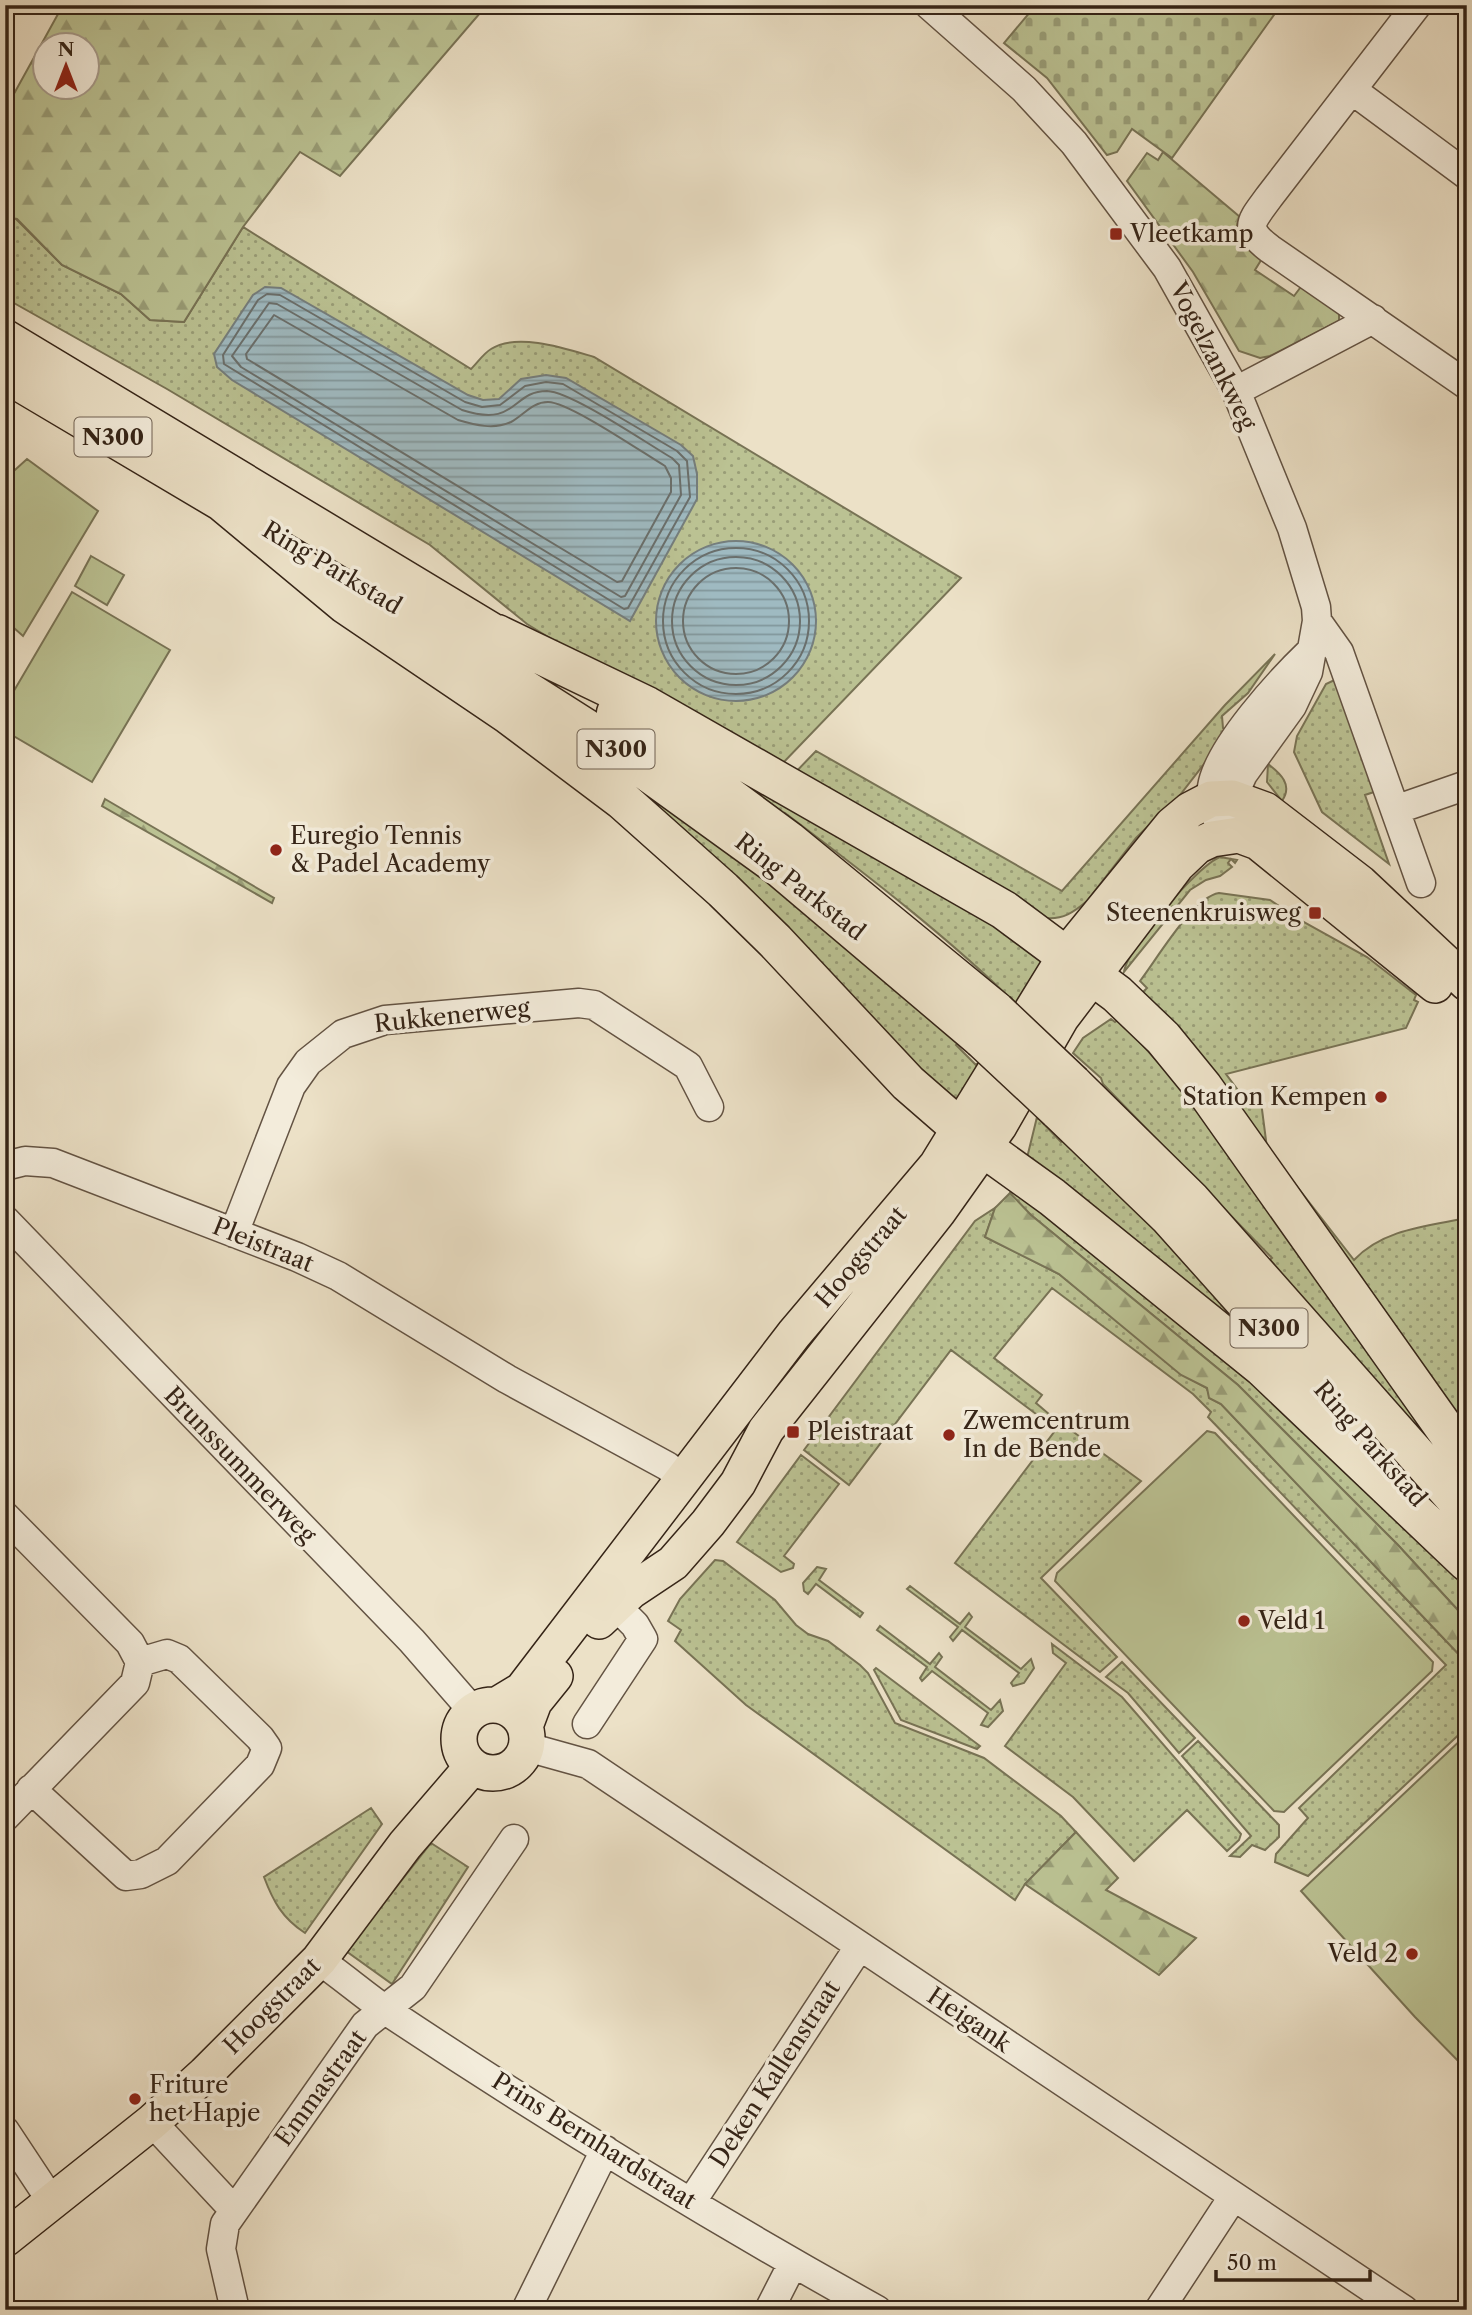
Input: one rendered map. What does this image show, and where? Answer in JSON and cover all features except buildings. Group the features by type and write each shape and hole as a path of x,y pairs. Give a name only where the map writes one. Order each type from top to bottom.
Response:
{"highway":[{"name":"Ring Parkstad","path":"5,339 497,634 584,691 789,841 1066,1097 1200,1210 1467,1512"},
{"name":"Ring Parkstad","path":"5,373 410,615 598,736 779,867 989,1025"},
{"name":"N300","path":"221,501 345,604 509,715 622,800 723,890 775,941 891,1067 972,1138 1085,1223 1262,1367 1467,1560"},
{"name":"N300","path":"497,634 647,706 962,885 1036,932 1079,964 1149,1024 1203,1087 1467,1460"},
{"name":"Ring Parkstad","path":"1066,1097 1467,1560"}],"main road":[{"name":"Hoogstraat","path":"526,1737 537,1697 615,1605 673,1563 706,1526 738,1483 766,1430 938,1212 972,1138 1079,964 1172,825 1190,810 1222,798"},
{"path":"1222,798 1265,810 1360,883 1467,983"},
{"name":"Hoogstraat","path":"1079,964 1197,846 1223,835"},
{"path":"1223,835 1239,835 1258,842 1440,989 1467,1006"},
{"name":"Hoogstraat","path":"485,1708 522,1690 690,1474 794,1334 907,1204 972,1138"},
{"path":"690,1474 714,1464 723,1475 722,1490 708,1510 706,1526"},
{"path":"485,1708 517,1714 526,1737 520,1760 508,1770 494,1774 472,1767 458,1744 461,1725 485,1708"},
{"name":"Hoogstraat","path":"5,2239 152,2122 205,2074 319,1960 405,1845 472,1767"}],"street":[{"name":"Vogelzankweg","path":"929,5 1024,89 1074,144 1167,268 1236,391 1293,528 1314,594 1317,621 1302,689 1243,774 1222,798"},
{"path":"1417,5 1269,197 1252,221 1252,230 1253,235 1270,249 1467,385"},
{"path":"1352,90 1467,175"},
{"path":"1236,391 1373,319"},
{"name":"Vogelzankweg","path":"1317,621 1339,652 1421,883"},
{"path":"1395,810 1467,785"},
{"path":"1222,798 1223,835"},
{"name":"Rukkenerweg","path":"234,1233 291,1086 321,1049 362,1025 385,1020 471,1012 579,1003 594,1005 688,1066 709,1107"},
{"name":"Pleistraat","path":"5,1166 25,1161 53,1163 338,1276 507,1379 667,1466 690,1474"},
{"name":"Brunssummerweg","path":"5,1220 412,1641 485,1708"},
{"path":"5,1516 131,1643 140,1661 135,1684 5,1817"},
{"path":"587,1724 643,1639 635,1625 615,1605"},
{"path":"32,1789 126,1876 141,1874 167,1861 260,1765 267,1748 260,1738 179,1659 167,1654 140,1661"},
{"name":"Heigank","path":"526,1737 588,1764 1404,2310"},
{"name":"Emmastraat","path":"235,2310 220,2238 234,2210 365,2025 413,1987 514,1839"},
{"name":"Deken Kallenstraat","path":"692,2201 859,1947"},
{"name":"Prins Bernhardstraat","path":"319,1960 385,2009 605,2150 877,2310"},
{"path":"152,2122 234,2210"},
{"path":"5,2131 52,2202"},
{"path":"526,2310 605,2150"},
{"path":"1158,2310 1233,2197"},
{"path":"769,2310 793,2263"}],"green space":[{"path":"63,5 487,5 340,176 300,152 243,227 184,322 150,320 121,294 62,265 17,219 5,217 5,110 32,61 32,102 102,102 102,32 48,32"},
{"path":"1036,5 1281,5 1172,158 1132,129 1117,152 1107,155 1047,78 1004,43"},
{"path":"1163,152 1240,217 1237,224 1238,236 1263,257 1255,270 1294,296 1303,284 1339,309 1339,321 1270,356 1260,358 1239,351 1193,272 1127,181 1147,153 1158,160"},
{"path":"5,217 16,219 62,265 121,294 150,320 184,322 243,227 471,369 491,349 514,342 542,344 594,357 961,578 782,764 654,702 527,624 430,545 167,389 5,298"},
{"path":"27,459 98,511 23,636 5,620 5,479"},
{"path":"91,556 124,575 107,605 75,586"},
{"path":"72,592 170,650 92,782 5,731 5,706"},
{"path":"352,595 696,821 958,1043 956,1045 976,1065 979,1062 986,1069 962,1112"},
{"path":"1275,654 1248,693 1222,716 1223,728 1228,733 1180,795 1136,838 1087,901 1063,916 1045,918 790,778 816,751 1062,891 1225,705"},
{"path":"1341,677 1380,790 1365,795 1389,864 1322,812 1294,752 1297,736 1326,684"},
{"path":"645,713 1054,957 1021,1009 967,958 877,884 785,813 782,820"},
{"path":"1268,764 1286,785 1282,801 1267,782"},
{"path":"105,799 274,898 272,903 102,806"},
{"path":"1220,857 1237,860 1235,863 1231,859 1228,863 1232,867 1220,876 1206,880 1190,890 1124,972 1137,945 1165,908 1196,875"},
{"path":"1219,893 1270,900 1367,957 1416,995 1414,1000 1418,1002 1406,1028 1226,1074 1246,1101 1260,1094 1267,1148 1354,1260 1378,1241 1392,1235 1467,1218 1467,1429 1352,1264 1335,1262 1135,1000 1147,988 1140,981 1176,930 1198,905"},
{"path":"1111,1019 1115,1022 1119,1019 1175,1081 1467,1472 1467,1493 1266,1263 1272,1258 1103,1084 1101,1078 1073,1053 1083,1038"},
{"path":"1037,1117 1061,1142 1068,1137 1344,1431 1026,1162"},
{"path":"1012,1190 1174,1301 1434,1553 1467,1590 1467,1620 1397,1544 1238,1385 1015,1202 1010,1193"},
{"path":"1010,1193 1031,1215 1238,1385 1397,1544 1467,1620 1467,1663 1221,1404 1209,1398 1207,1388 1181,1375 1059,1274 985,1237 995,1208"},
{"path":"995,1208 985,1237 1059,1274 1181,1374 1207,1388 1210,1398 1221,1404 1467,1663 1467,1727 1308,1876 1275,1862 1276,1854 1308,1818 1299,1808 1446,1665 1208,1417 1211,1412 1193,1394 1052,1288 994,1358 1042,1395 1036,1403 1049,1414 1044,1420 951,1350 849,1485 804,1450 975,1221"},
{"path":"1061,1423 1141,1481 1041,1578 1117,1657 1100,1672 955,1563"},
{"name":"Veld 1","path":"1207,1431 1215,1433 1433,1662 1432,1671 1284,1812 1274,1811 1055,1581 1057,1573"},
{"path":"801,1455 839,1484 784,1556 794,1564 793,1568 781,1572 737,1542"},
{"path":"715,1560 723,1561 775,1600 796,1625 808,1634 828,1641 860,1665 868,1673 895,1723 984,1758 1061,1816 1076,1832 1025,1884 1015,1900 746,1705 675,1641 681,1630 668,1621 680,1599"},
{"path":"817,1567 826,1569 819,1580 863,1613 860,1617 816,1584 808,1594 804,1591 803,1583"},
{"path":"910,1586 960,1624 969,1613 972,1617 965,1627 1021,1669 1031,1659 1034,1668 1024,1683 1013,1686 1011,1683 1019,1673 962,1630 953,1641 950,1637 958,1627 907,1589"},
{"path":"880,1626 930,1664 939,1653 942,1657 935,1667 991,1710 1000,1700 1003,1711 988,1727 981,1725 988,1713 932,1671 922,1681 920,1678 927,1667 877,1630"},
{"path":"1052,1644 1122,1697 1241,1834 1239,1840 1227,1851 1187,1810 1134,1861 1073,1797 1005,1746 1066,1663 1053,1653"},
{"path":"1122,1662 1195,1738 1179,1753 1128,1693 1106,1677"},
{"path":"876,1668 980,1746 977,1749 901,1720 874,1670"},
{"name":"Veld 2","path":"1467,1734 1467,2070 1301,1891"},
{"path":"1198,1741 1279,1825 1279,1837 1265,1850 1252,1845 1240,1857 1230,1856 1251,1836 1182,1756"},
{"path":"371,1808 382,1824 305,1933 279,1908 264,1877"},
{"path":"1076,1832 1118,1878 1106,1890 1196,1938 1159,1975 1025,1884"},
{"path":"431,1843 468,1867 392,1984 346,1951"}],"water":[{"path":"265,287 281,288 468,395 483,400 499,399 521,379 546,375 566,378 681,445 693,456 697,474 697,499 630,621 232,380 217,367 214,354 253,295"},
{"path":"736,541 767,547 792,565 810,590 816,621 810,652 792,677 767,695 736,701 705,695 680,677 662,652 656,621 662,590 680,565 705,547"}],"place":[{"name":"Vleetkamp","path":"1116,234"},
{"name":"Euregio Tennis & Padel Academy","path":"276,850"},
{"name":"Steenenkruisweg","path":"1315,913"},
{"name":"Station Kempen","path":"1381,1097"},
{"name":"Pleistraat","path":"793,1432"},
{"name":"Zwemcentrum In de Bende","path":"949,1435"},
{"name":"Veld 1","path":"1244,1621"},
{"name":"Veld 2","path":"1412,1954"},
{"name":"Friture het Hapje","path":"135,2099"}]}
